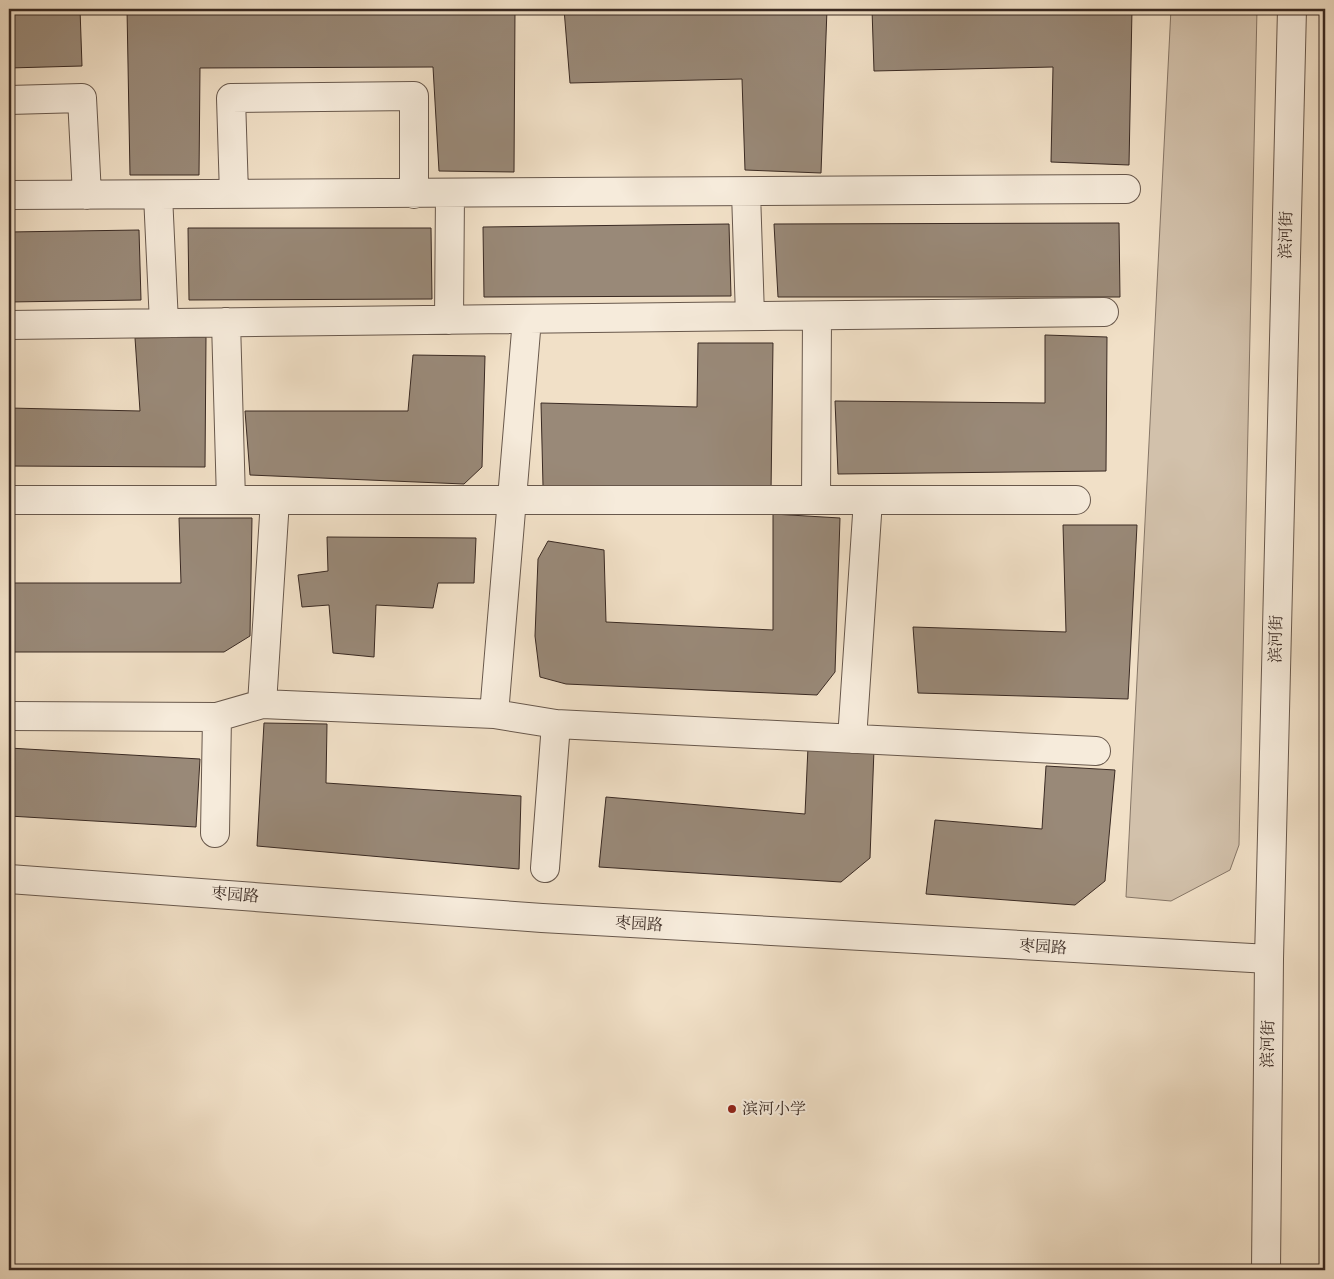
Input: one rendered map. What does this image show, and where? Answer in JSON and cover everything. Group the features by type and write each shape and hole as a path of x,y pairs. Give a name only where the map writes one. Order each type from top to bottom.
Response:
{"street":[{"name":"滨河街","path":"1266,1270 1269,959 1292,9"},
{"path":"234,194 231,98 414,96 414,194"},
{"path":"9,100 82,98 87,195"},
{"path":"9,195 1126,189"},
{"path":"746,192 750,316"},
{"path":"449,320 450,193"},
{"path":"158,194 164,323"},
{"path":"9,325 1104,312"},
{"path":"816,316 816,500"},
{"path":"494,714 527,319"},
{"path":"226,322 231,500"},
{"path":"9,500 1076,500"},
{"path":"262,704 275,500"},
{"path":"852,739 868,500"},
{"path":"9,716 217,717 262,704 494,714 556,724 1096,751"},
{"path":"215,833 217,717"},
{"path":"545,868 556,724"},
{"name":"枣园路","path":"9,879 542,918 1269,959"}],"shaded area":[{"path":"1171,9 1257,9 1239,845 1230,870 1171,901 1126,897"}],"building":[{"path":"9,9 80,9 82,66 9,68"},
{"path":"127,9 515,9 514,172 439,171 433,67 200,68 199,175 130,175"},
{"path":"564,9 827,9 821,173 745,170 742,79 570,83"},
{"path":"872,9 1132,9 1129,165 1051,162 1053,67 874,71"},
{"path":"1119,223 1120,297 778,297 774,224"},
{"path":"729,224 731,296 484,297 483,227"},
{"path":"188,228 431,228 432,299 189,300"},
{"path":"139,230 141,300 9,302 9,232"},
{"path":"1045,335 1107,337 1106,471 838,474 835,401 1045,403"},
{"path":"206,337 205,467 9,466 9,408 140,411 135,338"},
{"path":"698,343 773,343 771,492 543,486 541,403 697,407"},
{"path":"413,355 485,356 482,467 464,484 250,475 245,411 408,411"},
{"path":"773,514 840,518 835,672 817,695 566,684 540,677 535,636 538,559 548,541 604,550 606,622 773,630"},
{"path":"179,518 252,518 250,636 224,652 9,652 9,583 181,583"},
{"path":"1063,525 1137,525 1128,699 918,693 913,627 1066,632"},
{"path":"327,537 476,538 474,583 438,583 433,608 376,605 374,657 333,653 329,605 302,607 298,575 328,571"},
{"path":"264,723 327,724 326,783 521,796 519,869 257,846"},
{"path":"808,747 874,749 870,858 841,882 599,867 606,797 805,814"},
{"path":"9,748 200,759 196,827 9,816"},
{"path":"1046,766 1115,770 1105,881 1075,905 926,894 935,820 1042,829"}],"place":[{"name":"滨河小学","path":"732,1109"}]}
